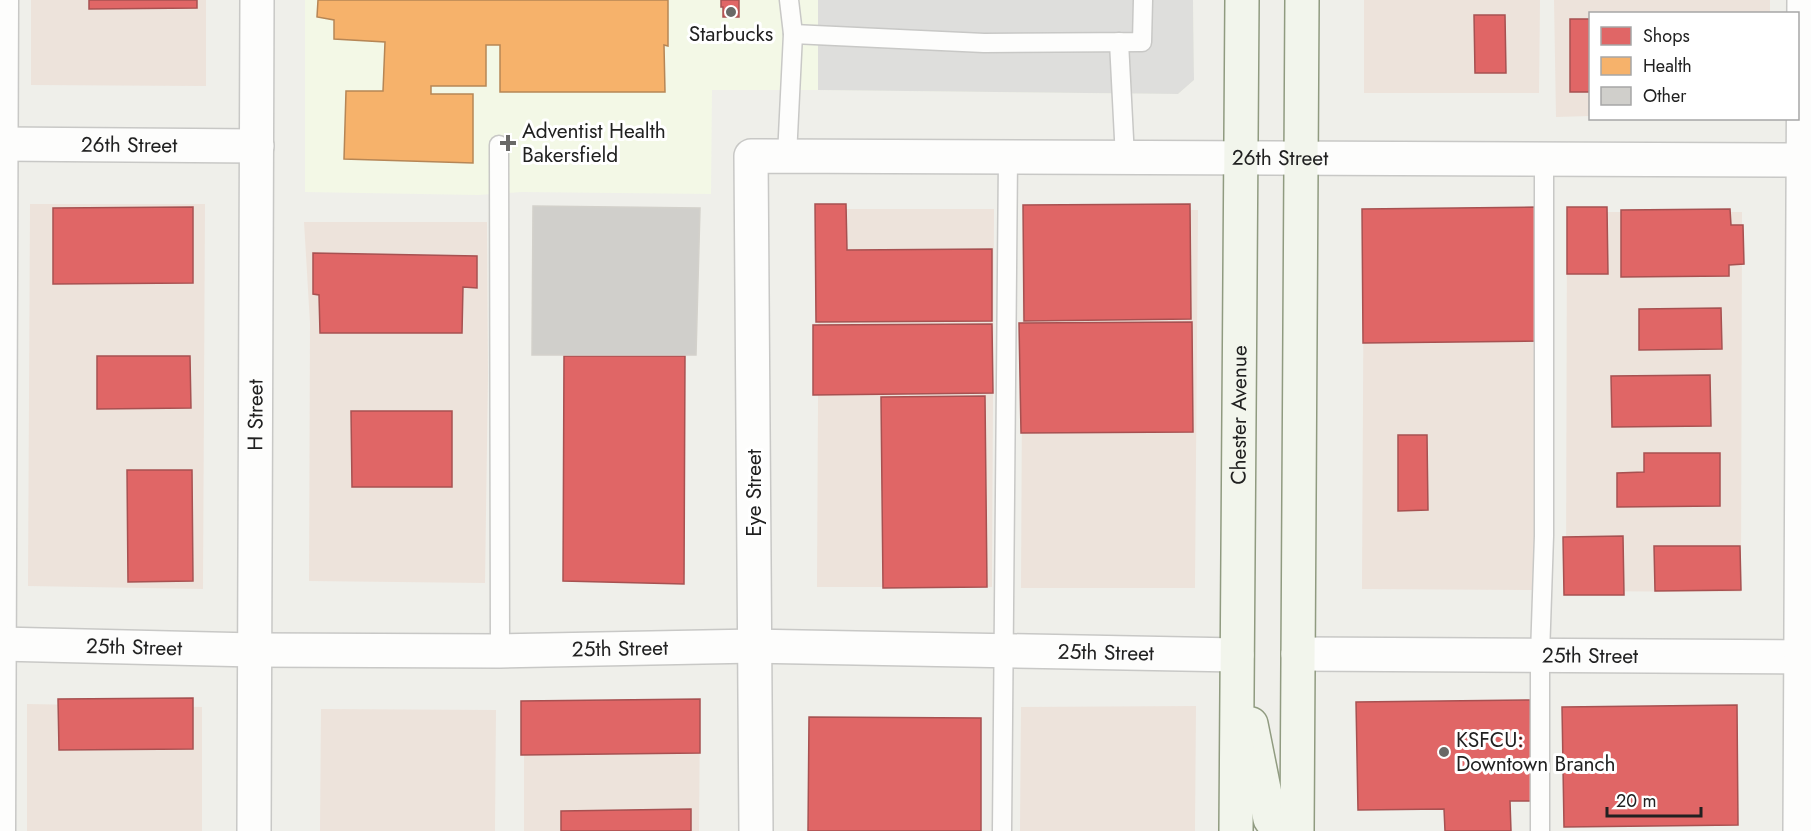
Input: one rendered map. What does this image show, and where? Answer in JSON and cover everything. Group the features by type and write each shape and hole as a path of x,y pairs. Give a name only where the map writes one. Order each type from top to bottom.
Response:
{"main road":[{"name":"Chester Avenue","path":"1236,831 1242,0"},
{"path":"1297,831 1302,0"},
{"path":"1237,655 1270,819 1280,831"}],"street":[{"name":"H Street","path":"254,831 257,0"},
{"path":"1800,831 1806,657 1807,160 1804,0"},
{"name":"26th Street","path":"4,144 257,146"},
{"name":"26th Street","path":"751,156 1807,160"},
{"name":"Eye Street","path":"751,156 756,831"},
{"name":"25th Street","path":"3,644 255,650 500,651 755,646 1237,655"},
{"name":"25th Street","path":"1298,654 1806,657"}],"lane":[{"path":"6,831 3,644 4,144 9,0"},
{"path":"787,156 793,33 789,0"},
{"path":"793,33 984,44 1143,42 1143,0"},
{"path":"1119,42 1125,158"},
{"path":"499,145 500,651"},
{"path":"1002,831 1008,157"},
{"path":"1540,831 1540,655 1544,536 1544,159"}],"shaded area":[{"path":"31,0 206,0 206,86 31,85"},
{"name":"Adventist Health Bakersfield","path":"305,0 1193,0 1194,80 1178,94 712,90 711,194 522,192 478,195 305,192"},
{"path":"818,0 1193,0 1194,80 1178,94 818,90"},
{"path":"1364,0 1540,0 1539,93 1364,93"},
{"path":"1554,0 1770,0 1770,12 1589,12 1589,116 1556,117"},
{"path":"30,204 205,204 203,589 28,586"},
{"path":"819,209 994,209 992,587 817,587"},
{"path":"1023,209 1198,210 1195,588 1021,588"},
{"path":"1538,210 1537,590 1362,589 1364,211"},
{"path":"1567,212 1742,212 1741,592 1566,591"},
{"path":"304,222 487,222 488,375 485,583 309,581 310,323"},
{"path":"27,704 202,707 202,831 27,831"},
{"path":"1196,706 1195,831 1020,831 1021,707"},
{"path":"321,709 496,710 495,831 320,831"},
{"path":"524,710 700,711 699,831 524,831"}],"building: Shops":[{"path":"89,0 197,0 197,8 89,9"},
{"name":"Starbucks","path":"721,0 739,0 739,17 723,17"},
{"path":"1474,15 1505,15 1506,73 1475,73"},
{"path":"1570,19 1589,19 1589,92 1570,92"},
{"path":"815,204 846,204 847,250 992,249 992,321 816,322"},
{"path":"1190,204 1191,319 1024,321 1023,205"},
{"path":"193,207 193,283 53,284 53,208"},
{"path":"1537,207 1538,341 1363,343 1362,209"},
{"path":"1567,207 1607,207 1608,274 1567,274"},
{"path":"1730,209 1731,225 1743,225 1744,264 1729,265 1729,276 1621,277 1621,210"},
{"path":"313,253 477,256 477,288 463,287 462,333 320,333 319,295 313,294"},
{"path":"1721,308 1722,349 1639,350 1639,309"},
{"path":"1192,322 1193,432 1021,433 1019,323"},
{"path":"992,324 993,393 813,395 813,325"},
{"path":"97,356 190,356 191,408 97,409"},
{"path":"564,356 685,356 684,584 563,581"},
{"path":"1710,375 1711,426 1612,427 1611,376"},
{"path":"985,396 987,587 883,588 881,397"},
{"path":"351,411 452,411 452,487 352,487"},
{"path":"1398,435 1427,435 1428,510 1398,511"},
{"path":"1644,453 1720,453 1720,506 1617,507 1617,473 1644,472"},
{"path":"127,470 192,470 193,581 128,582"},
{"path":"1623,536 1624,595 1564,595 1563,537"},
{"path":"1654,546 1740,546 1741,590 1655,591"},
{"path":"193,698 193,749 59,750 58,699"},
{"path":"700,699 700,753 521,755 521,701"},
{"name":"KSFCU: Downtown Branch","path":"1530,700 1532,801 1510,801 1511,831 1445,831 1444,809 1358,810 1356,702"},
{"path":"1737,705 1738,825 1564,827 1562,707"},
{"path":"809,717 981,718 981,831 808,831"},
{"path":"691,809 691,831 561,831 561,811"}],"building: Health":[{"path":"318,0 668,0 668,46 664,45 665,92 500,92 500,45 486,45 486,86 431,86 431,94 473,94 473,163 344,159 346,91 383,91 385,42 334,39 334,20 317,17"}],"building: Other":[{"path":"533,206 700,208 696,355 532,355"}],"place":[{"name":"Starbucks","path":"731,12"},
{"name":"Adventist Health Bakersfield","path":"508,143"},
{"name":"KSFCU: Downtown Branch","path":"1444,752"}]}
